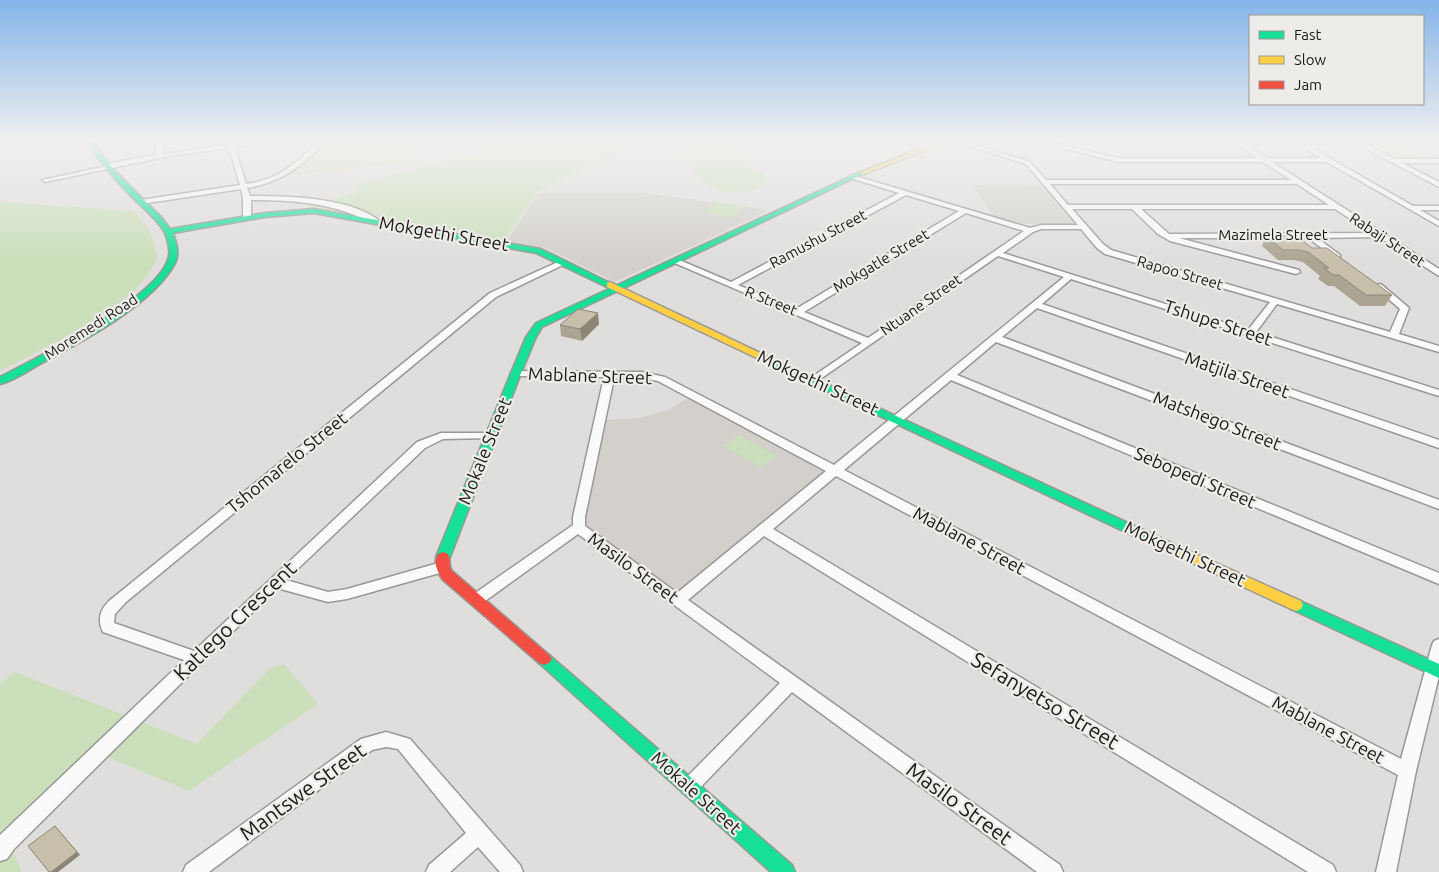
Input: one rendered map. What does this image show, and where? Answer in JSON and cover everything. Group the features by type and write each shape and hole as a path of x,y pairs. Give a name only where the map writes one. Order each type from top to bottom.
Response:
{"street":[{"name":"Moremedi Road","path":"0,381 94,328 149,288 171,263 174,254 168,232 121,182"},
{"path":"242,182 246,198 247,218"},
{"path":"141,202 243,187 264,182"},
{"name":"Mokale Street","path":"785,872 556,669 447,576 442,567 446,547 531,337 539,325 842,182"},
{"path":"868,182 1030,230 1041,227 1084,227"},
{"path":"1045,182 1298,182"},
{"name":"Rapoo Street","path":"1045,182 1100,246 1108,252 1439,349"},
{"name":"Rabaji Street","path":"1298,182 1437,270"},
{"path":"1365,182 1439,224"},
{"name":"Ramushu Street","path":"731,285 905,193"},
{"path":"246,198 311,199 362,214 377,222"},
{"path":"1067,207 1336,207"},
{"path":"1134,207 1166,236 1296,272"},
{"path":"1411,208 1439,208"},
{"name":"Mokgethi Street","path":"168,232 285,212 314,211 532,250 1436,669"},
{"name":"Mokgatle Street","path":"797,312 964,211"},
{"name":"Ntuane Street","path":"813,381 1030,230"},
{"path":"1309,235 1347,263"},
{"name":"Mazimela Street","path":"1166,236 1380,235"},
{"name":"Tshupe Street","path":"996,253 1439,393"},
{"name":"R Street","path":"674,261 868,342"},
{"name":"Tshomarelo Street","path":"196,658 108,628 106,616 111,607 128,592 492,295 563,263"},
{"path":"678,600 1070,276"},
{"path":"1370,280 1405,308 1393,336"},
{"path":"1250,333 1274,301"},
{"name":"Matjila Street","path":"1036,305 1439,444"},
{"name":"Matshego Street","path":"995,338 1439,505"},
{"name":"Mablane Street","path":"516,373 648,375 661,379 1407,771"},
{"name":"Masilo Street","path":"610,374 579,517 579,527 591,539 792,682 1053,872"},
{"name":"Sebopedi Street","path":"950,376 1439,579"},
{"name":"Katlego Crescent","path":"0,852 7,842 196,658 421,445 441,436 492,435"},
{"path":"476,600 579,527"},
{"name":"Sefanyetso Street","path":"765,530 1326,872"},
{"path":"275,582 316,596 328,597 347,594 442,567"},
{"path":"1386,872 1407,771 1436,669 1439,645"},
{"path":"689,787 792,682"},
{"name":"Mantswe Street","path":"193,872 355,752 367,744 380,739 393,739 404,744 513,872"},
{"path":"436,872 479,834"}],"shaded area":[{"path":"973,185 1041,186 1074,224 1026,224 993,216"},
{"path":"539,193 645,193 770,210 615,282 546,248 507,241"},
{"path":"690,397 829,472 679,594 595,535 587,525 586,515 606,420 639,418 668,410"}],"green space":[{"path":"367,182 559,182 537,193 504,241 307,206 355,193 355,185"},
{"path":"705,182 767,182 766,184 746,192 721,191"},
{"path":"0,202 134,211 151,233 157,257 152,268 137,288 121,302 80,328 0,371"},
{"path":"716,202 744,207 732,218 704,213"},
{"path":"739,435 777,456 761,467 723,446"},
{"path":"284,664 318,704 189,791 107,757 13,851 22,872 0,872 0,684 15,672 197,744 270,668"}],"building":[{"path":"1266,236 1296,236 1312,248 1327,248 1392,295 1366,295 1339,275 1333,275 1324,268 1329,268 1308,252 1283,250"},
{"path":"578,309 598,313 580,329 560,325"},
{"path":"55,826 77,852 49,872 28,846"}],"traffic: fast":[{"path":"0,381 68,345 119,313 159,279 171,263 173,251 169,234 157,218 121,182"},
{"path":"443,557 516,373 531,337 539,325 844,182"},
{"path":"168,232 265,215 314,211 538,251 610,285"},
{"path":"766,359 1158,542"},
{"path":"1296,605 1439,671"},
{"path":"544,659 785,872"}],"traffic: slow":[{"path":"610,285 766,359"},
{"path":"1158,542 1296,605"}],"traffic: jam":[{"path":"443,557 442,567 447,575 544,659"}]}
